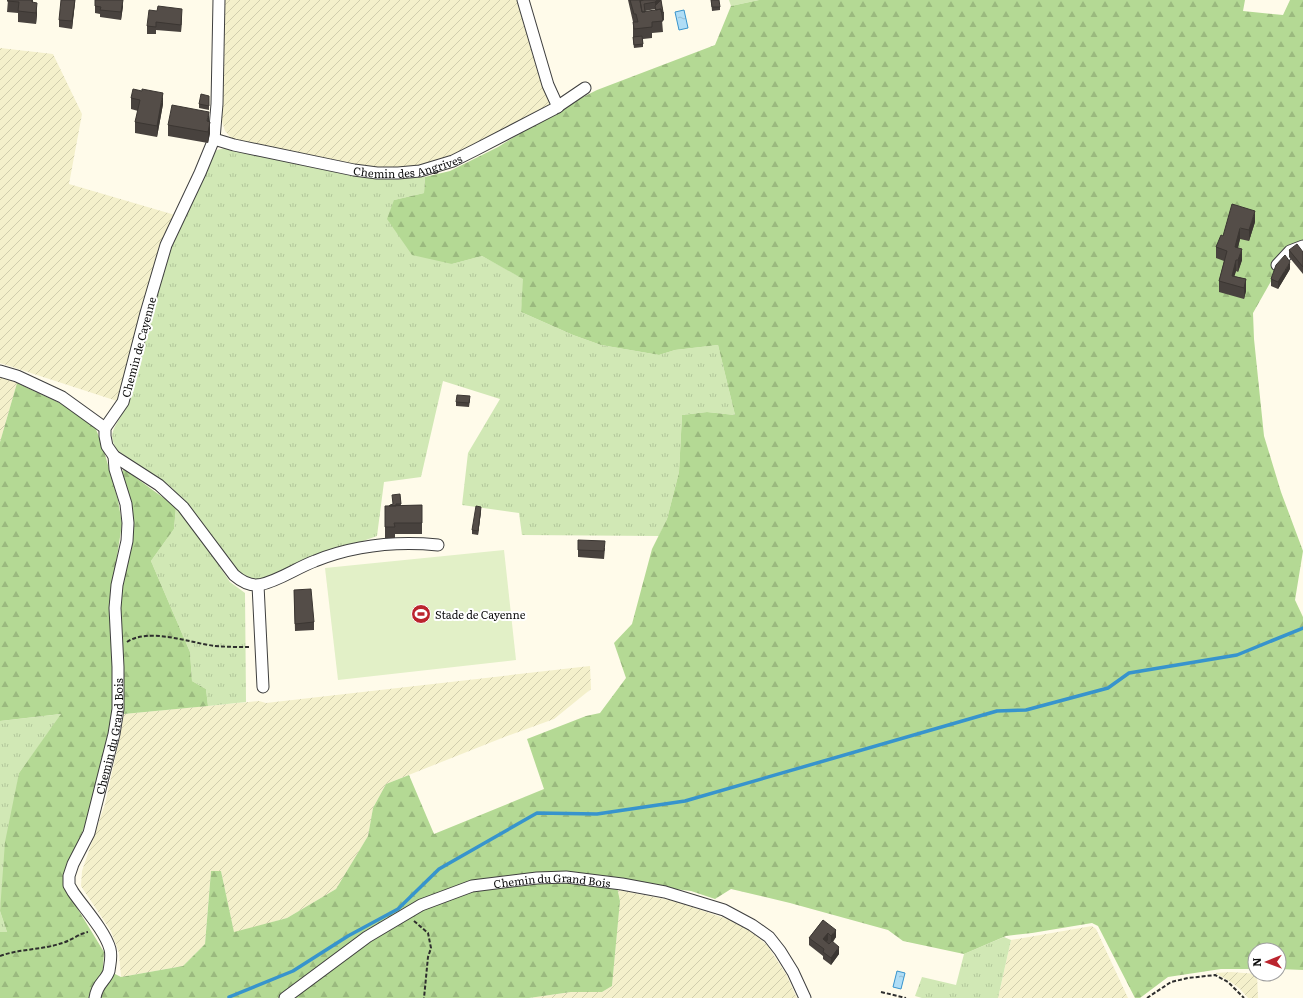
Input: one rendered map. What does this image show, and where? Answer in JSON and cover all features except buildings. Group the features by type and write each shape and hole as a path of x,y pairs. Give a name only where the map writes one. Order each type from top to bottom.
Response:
{"street":[{"name":"Chemin de Cayenne","path":"105,428 123,402 146,313 166,245 200,173 214,138 217,104 219,0"},
{"path":"523,0 548,85 558,107"},
{"name":"Chemin des Angrives","path":"214,138 242,147 354,170 377,173 420,171 453,161 558,107 585,88"},
{"path":"1277,265 1290,251 1303,246"},
{"path":"0,371 17,376 62,397 105,428 107,446 114,456 159,485 183,507 234,575 251,585 258,585 274,580 332,554 354,549 401,542 438,544"},
{"name":"Chemin du Grand Bois","path":"95,998 98,986 108,974 111,960 110,950 101,931 69,885 69,876 73,864 89,833 114,734 118,709 118,652 115,608 117,586 128,523 126,504 115,469 114,456"},
{"path":"258,585 263,686"},
{"name":"Chemin du Grand Bois","path":"285,998 366,937 421,905 472,886 537,878 566,877 604,881 665,892 724,910 758,928 769,937 793,972 805,998"}],"path":[{"path":"118,652 133,638 151,636 216,646 261,648"},
{"path":"410,911 414,922 428,934 431,948 428,957 424,998"},
{"path":"0,956 11,952 51,947 68,942 85,932 101,931"},
{"path":"1147,998 1171,982 1188,978 1215,976 1228,982 1244,998"},
{"path":"882,992 906,998"}],"shaded area":[{"path":"224,0 517,0 536,67 550,105 462,152 410,169 376,169 232,139 225,131 221,118"},
{"path":"0,48 53,54 82,114 69,184 175,215 117,401 0,363"},
{"path":"0,377 17,383 0,442"},
{"path":"590,666 591,689 554,719 386,784 373,808 368,836 336,889 287,918 234,933 221,871 211,871 205,944 183,966 121,977 119,953 111,931 81,886 82,871 105,804 124,714 259,701 266,703"},
{"path":"618,890 674,901 727,919 750,931 767,945 786,974 797,998 529,998 571,992 602,992 612,986 620,901"},
{"path":"1092,926 1096,929 1128,998 998,998 1011,940"},
{"path":"1215,973 1247,973 1247,982 1257,982 1258,998 1248,998 1231,982"}],"green space":[{"path":"729,0 759,0 731,6"},
{"path":"759,0 1245,0 1243,11 1283,15 1290,0 1303,0 1303,243 1291,246 1253,313 1254,339 1264,436 1281,492 1303,551 1295,600 1303,617 1303,970 1287,969 1287,942 1247,942 1247,969 1221,969 1168,977 1140,998 1135,998 1098,926 1092,923 1006,936 964,954 903,941 888,930 790,903 731,889 715,899 691,891 616,882 620,901 612,986 602,992 571,992 529,998 0,998 0,932 7,932 0,911 5,842 19,773 61,714 0,721 0,442 17,383 66,406 95,427 102,444 118,500 122,524 110,610 113,681 112,712 100,776 88,818 69,864 68,893 104,952 103,968 121,977 183,966 205,944 211,871 221,871 234,932 287,918 336,889 368,836 373,808 386,784 409,775 434,834 544,789 527,739 586,716 600,713 626,678 614,643 632,624 652,549 667,519 679,472 682,415 707,412 735,415 718,345 675,350 659,355 601,345 573,335 521,312 523,279 482,256 452,264 412,255 387,219 394,200 424,193 425,177 450,171 498,147 563,107 597,90 715,45 731,6"},
{"path":"225,148 362,177 390,179 425,177 424,193 394,200 452,264 482,256 524,279 521,312 573,335 601,345 659,355 675,350 718,345 735,415 707,412 682,415 679,472 667,519 659,536 522,535 519,513 462,505 468,453 500,399 443,381 421,477 384,482 377,536 283,570 269,578 257,580 246,578 237,571 205,526 172,488 117,450 112,436 121,416 172,244 209,159 217,150"},
{"path":"124,469 176,507 174,529 151,561 190,652 192,681 206,689 208,706 124,714 120,610 129,502 122,472"},
{"path":"176,507 193,527 230,582 245,593 246,702 208,706 206,689 192,681 190,652 151,561 174,529"},
{"name":"Stade de Cayenne","path":"504,550 516,660 338,680 325,568"},
{"path":"62,714 19,773 0,911 0,721"},
{"path":"0,911 7,932 0,932"},
{"path":"1004,937 1011,940 998,998 922,998 915,996 922,977 956,985 964,954"}],"water":[{"path":"684,10 688,28 679,30 675,12"},
{"path":"897,971 905,973 901,989 893,987"}],"waterway":[{"path":"229,997 293,971 348,936 398,909 439,869 537,813 597,814 685,801 997,711 1026,710 1108,688 1129,673 1237,655 1303,628"}],"place":[{"name":"Stade de Cayenne","path":"421,614"}]}
